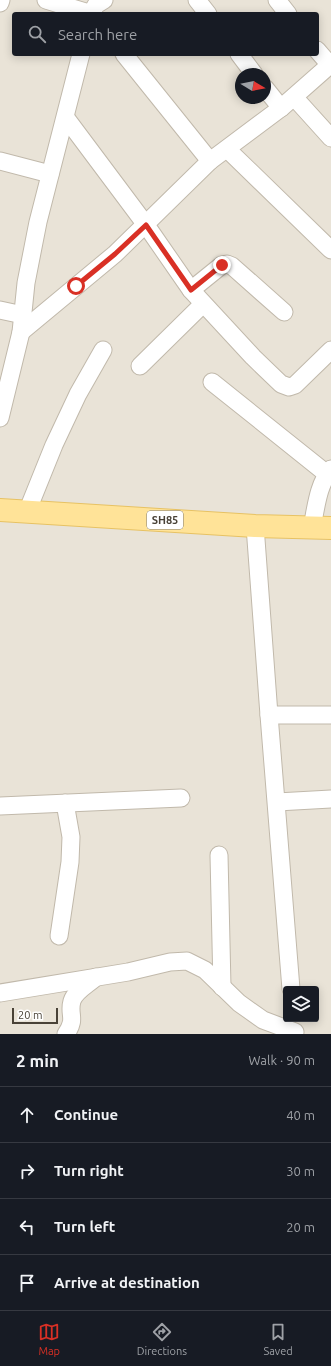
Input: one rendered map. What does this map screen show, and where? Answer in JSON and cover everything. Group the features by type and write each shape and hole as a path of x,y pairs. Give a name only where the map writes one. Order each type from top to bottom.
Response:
{"main road":[{"name":"SH85","path":"0,510 255,526 321,528"}],"street":[{"path":"46,0 85,12"},
{"path":"92,12 96,5 104,0"},
{"path":"197,0 206,12"},
{"path":"277,0 286,12"},
{"path":"21,332 115,254 210,161 281,108 330,64 319,52"},
{"path":"0,418 21,332 26,283 38,222 66,118 81,56"},
{"path":"126,56 210,161"},
{"path":"240,56 250,68"},
{"path":"271,96 281,108"},
{"path":"294,97 331,138"},
{"path":"66,118 146,225 191,290 253,357 281,384 289,387 296,385 331,350"},
{"path":"227,149 331,250"},
{"path":"0,161 50,174"},
{"path":"191,290 222,265 227,264 232,266 284,312"},
{"path":"140,366 204,304"},
{"path":"0,310 23,315"},
{"path":"26,512 54,445 78,394 103,350"},
{"path":"212,382 329,471 320,494 321,528"},
{"path":"255,526 291,986"},
{"path":"269,714 331,716"},
{"path":"0,806 181,798"},
{"path":"277,802 331,799"},
{"path":"59,936 70,862 71,837 65,803"},
{"path":"219,855 222,987"},
{"path":"0,992 128,972 170,962 187,961 204,970 239,1003 263,1020 295,1028"},
{"path":"66,1034 71,1027 72,1002 76,995 96,977"}],"shaded area":[{"path":"0,0 331,0 331,1034 0,1034"}],"route":[{"path":"76,286 115,254 146,225 191,290 222,265"}]}
